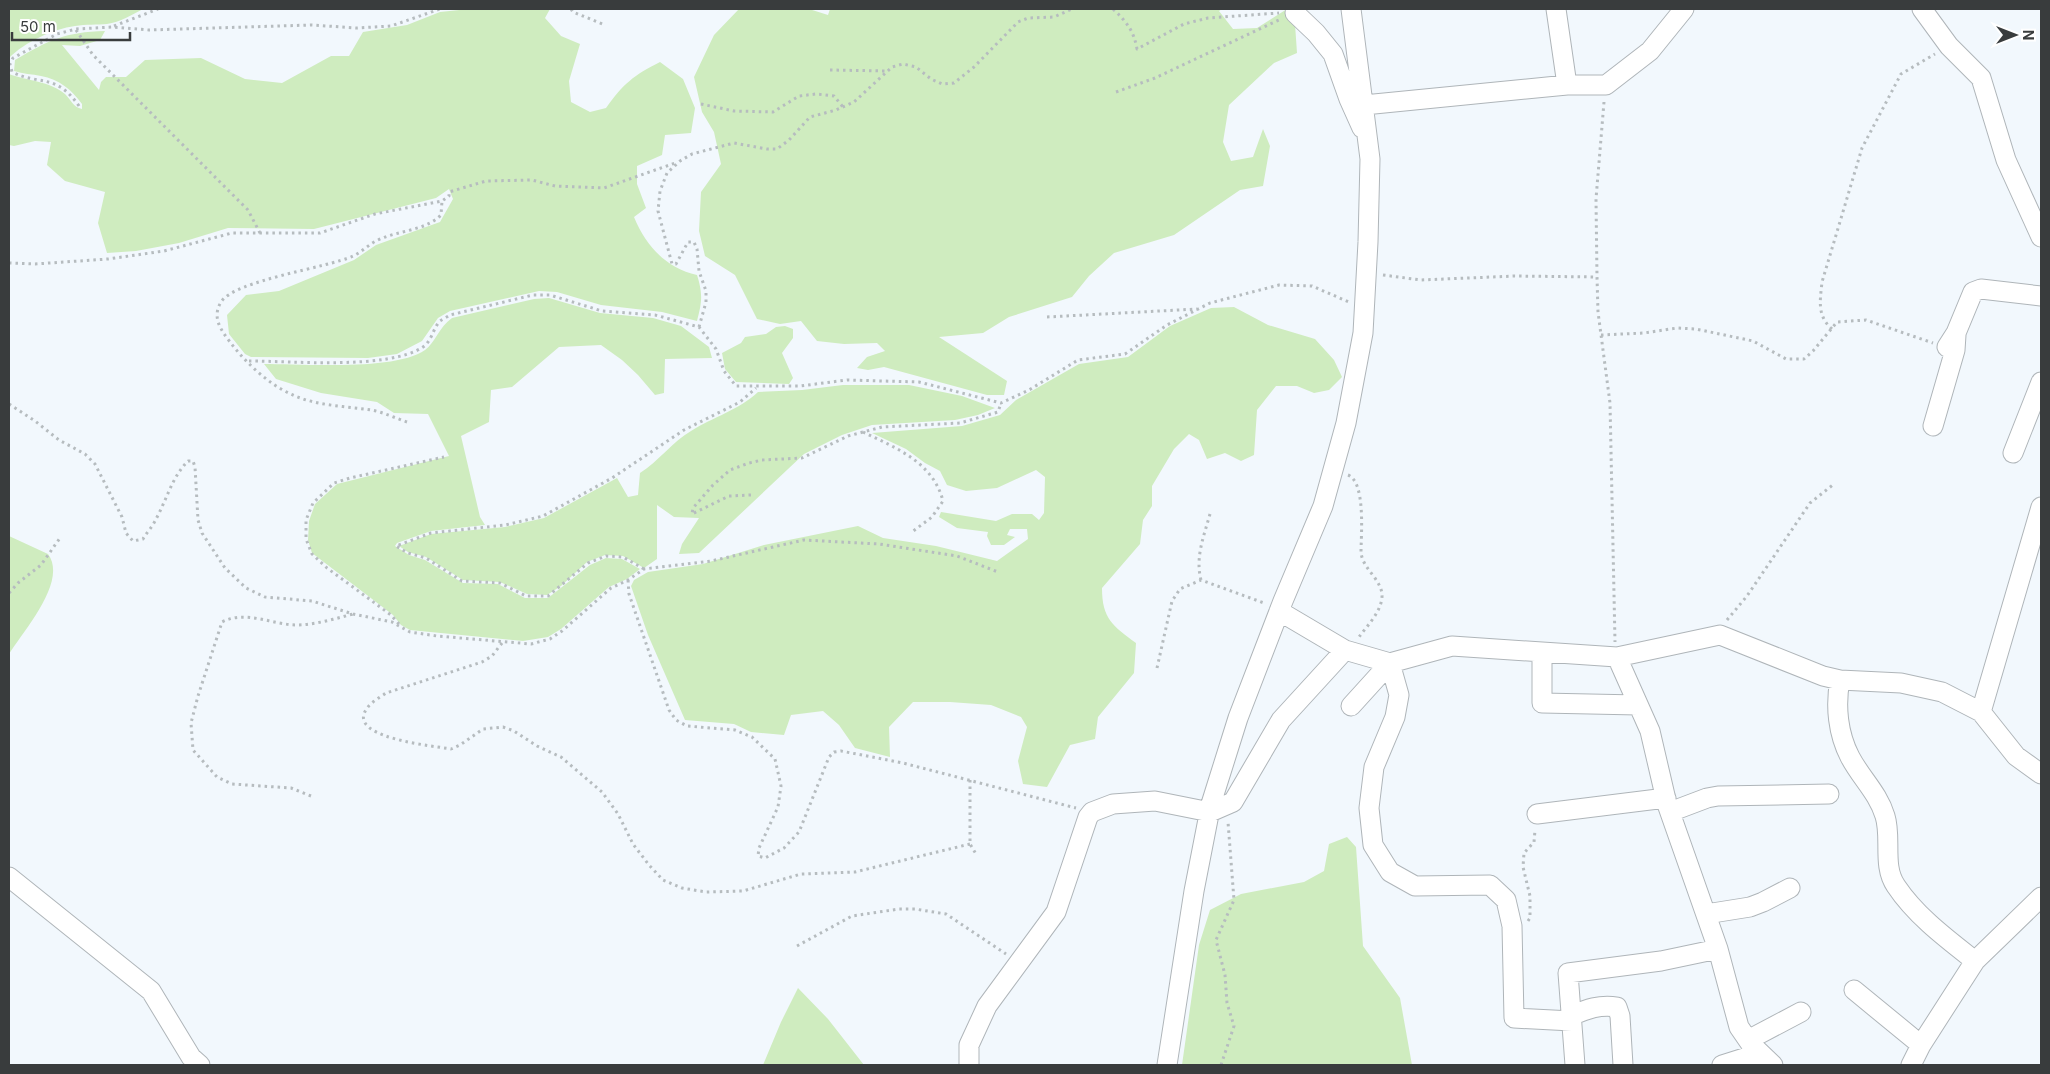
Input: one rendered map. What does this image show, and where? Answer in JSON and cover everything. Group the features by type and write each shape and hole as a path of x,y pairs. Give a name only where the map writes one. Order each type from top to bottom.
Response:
{"street":[{"path":"1167,1065 1194,891 1217,809 1238,718 1279,611 1323,506 1346,423 1363,333 1370,159 1351,9"},
{"path":"1556,9 1567,85"},
{"path":"1922,9 1949,46 1981,78 2006,160 2041,237"},
{"path":"1364,105 1567,85 1606,85 1650,51 1679,11"},
{"path":"1295,13 1316,33 1333,54 1349,99 1368,143"},
{"path":"1933,426 1955,350 1952,340 1973,292 1981,289 2041,296"},
{"path":"2012,453 2035,414 2041,382"},
{"path":"1981,712 2041,507"},
{"path":"1279,611 1347,651 1390,663 1452,646 1616,658 1720,635 1824,676 1840,680 1901,683 1942,692 1981,712 2016,756 2041,774"},
{"path":"969,1065 969,1045 987,1006 1056,912 1090,815 1113,804 1155,801 1217,809 1233,802 1281,720 1347,651"},
{"path":"1542,653 1542,703 1638,705"},
{"path":"1616,658 1650,731 1668,805 1718,949 1739,1027 1760,1053"},
{"path":"1351,706 1390,663"},
{"path":"1390,663 1399,695 1395,717 1374,767 1369,808 1373,845 1390,872 1415,886 1490,885 1506,900 1512,928 1514,1018 1572,1018 1593,1007 1607,1005 1617,1007 1620,1016 1623,1065"},
{"path":"1840,680 1837,694 1837,716 1850,758 1877,796 1886,817 1889,873 1895,885 1929,924 1975,961"},
{"path":"1537,814 1668,805 1718,796 1829,794"},
{"path":"9,877 151,991 192,1057 200,1065"},
{"path":"1706,914 1750,907 1790,888"},
{"path":"1911,1065 1921,1045 1975,961 2041,897"},
{"path":"1575,1065 1568,973 1661,961 1718,949"},
{"path":"1854,990 1921,1045"},
{"path":"1722,1065 1760,1053 1802,1012"}],"path":[{"path":"113,27 158,9"},
{"path":"79,106 69,92 43,79 20,76 12,72 10,64 13,58 30,47 57,34 76,30 113,27 148,30 311,25 357,28 391,26 440,9"},
{"path":"571,9 573,12 605,25"},
{"path":"9,263 35,264 108,259 164,251 232,233 320,233 375,214 442,201 449,196 450,192 486,180 532,180 555,186 604,188 680,161 692,154 734,143 777,149 789,140 810,117 854,102 892,67 903,64 916,67 931,79 942,84 954,83 974,67 1018,22 1028,18 1054,17 1072,9"},
{"path":"1113,9 1126,20 1134,34 1137,49 1184,24 1208,18 1295,13"},
{"path":"1116,92 1155,78 1295,13"},
{"path":"76,30 93,55 248,210 260,233"},
{"path":"1832,329 1826,324 1821,314 1822,282 1862,148 1902,74 1949,46"},
{"path":"830,70 888,71"},
{"path":"1606,85 1596,200 1597,276 1601,335 1610,403 1613,632 1616,658"},
{"path":"701,104 734,111 773,112 799,96 816,94 834,96 843,107"},
{"path":"680,161 667,173 660,191 658,211 672,264 676,264 688,242 694,242 697,249 699,271 706,291 706,302 699,327"},
{"path":"407,422 373,411 316,403 293,395 267,380 249,361 242,357 220,328 216,313 222,300 241,289 352,256 378,240 434,222 441,215 442,201"},
{"path":"1380,274 1421,280 1516,276 1597,276"},
{"path":"249,361 350,362 390,359 406,355 425,346 440,322 450,315 533,295 550,295 602,311 655,315 699,327 716,349 724,372 736,386 756,388 800,386 847,380 919,382 1000,403 1029,390 1078,360 1126,354 1167,325 1210,302 1280,285 1312,286 1324,289 1354,305 1364,306"},
{"path":"1047,317 1198,309"},
{"path":"1601,335 1644,333 1677,328 1696,329 1753,342 1786,359 1804,359 1832,329 1836,322 1866,320 1952,340"},
{"path":"644,569 623,557 606,556 588,563 548,596 526,596 500,583 462,581 426,558 408,553 396,546 431,533 505,525 543,516 612,478 684,430 740,402 756,388"},
{"path":"751,495 729,496 692,514 693,508 713,485 730,470 748,463 762,460 802,458 848,436 882,427 960,423 998,412 1000,403"},
{"path":"9,404 35,420 59,440 85,454 95,464 122,517 126,533 133,540 143,539 156,520 181,468 188,461 193,461 198,520 202,533 225,568 246,588 265,597 312,601 353,614 392,622 410,632 502,643 531,644 550,639 562,632 611,588 628,580 644,569 696,561 711,561 804,540 879,544 956,556 998,572"},
{"path":"863,432 906,453 926,469 940,491 943,501 932,516 912,532"},
{"path":"401,627 391,615 327,568 312,554 306,539 306,520 313,503 334,483 444,457"},
{"path":"1333,470 1352,477 1358,487 1361,509 1361,558 1379,585 1382,597 1376,613 1347,651"},
{"path":"1714,636 1748,596 1810,503 1834,484"},
{"path":"1201,580 1198,567 1210,514"},
{"path":"9,593 41,564 60,538"},
{"path":"628,580 629,594 669,710 676,720 687,726 735,730 757,741 775,758 781,786 778,807 758,848 758,856 765,858 784,848 799,832 829,757 834,752 847,752 895,761 1077,808 1090,815"},
{"path":"1157,668 1172,601 1180,589 1201,580 1254,598 1279,611"},
{"path":"311,796 291,788 232,784 217,777 193,750 191,723 222,622 231,617 241,616 294,625 317,623 353,614"},
{"path":"502,643 492,656 482,662 386,693 373,702 364,713 363,720 368,726 387,738 450,749 460,745 483,729 503,727 514,731 537,746 561,757 582,773 618,814 633,844 648,865 663,880 682,888 706,892 743,891 801,874 855,872 909,857 970,844"},
{"path":"970,780 970,844 976,854"},
{"path":"1217,809 1230,839 1234,900 1216,940 1225,975 1227,1003 1234,1026 1221,1065"},
{"path":"1512,928 1526,924 1530,918 1530,896 1522,867 1524,853 1534,842 1537,814"},
{"path":"797,946 852,916 899,909 915,909 946,914 1019,962"}],"green space":[{"path":"9,9 143,9 112,23 75,26 49,33 23,47 9,58"},
{"path":"469,9 550,9 545,18 561,36 580,44 569,81 571,102 590,112 606,108 630,81 660,62 683,79 695,108 691,133 665,135 662,155 637,166 637,184 646,208 634,217 639,228 658,254 676,267 697,275 701,298 697,321 662,312 601,305 557,292 539,291 450,311 438,318 422,341 397,354 368,358 251,357 245,354 229,334 227,315 246,295 279,291 354,260 376,245 440,222 453,199 449,189 436,198 314,229 228,228 179,243 136,251 107,253 98,223 105,192 65,181 47,165 51,142 35,141 14,146 9,145 9,74 52,86 65,94 74,105 82,109 82,104 78,99 59,82 48,77 14,71 15,60 58,38 79,33 105,31 100,40 80,46 62,45 99,90 101,82 106,77 126,77 145,60 201,58 245,79 282,83 331,56 349,56 363,32 407,25 440,12"},
{"path":"739,9 809,9 828,15 830,9 1222,9 1219,11 1233,29 1257,28 1287,9 1295,24 1297,53 1274,63 1229,105 1223,142 1231,161 1253,157 1263,129 1270,146 1263,186 1240,190 1174,235 1114,253 1089,276 1072,297 1009,317 983,333 939,337 1007,381 1004,395 987,395 884,367 868,370 857,368 867,357 885,351 877,343 844,344 817,341 801,321 780,324 757,319 735,275 705,256 699,231 701,192 721,164 714,132 702,112 694,77 714,35"},
{"path":"549,298 600,313 653,318 681,326 709,347 712,358 665,359 664,393 655,395 622,360 601,345 559,347 512,387 491,390 489,422 461,436 480,517 485,525 431,531 397,543 395,546 409,555 425,560 463,583 498,584 525,598 548,598 590,565 606,558 622,559 640,569 627,579 609,587 561,629 548,637 523,641 410,630 401,625 393,615 312,553 308,540 309,521 315,504 337,484 449,456 428,414 394,413 377,402 321,393 276,379 264,364 371,364 411,357 425,350 452,318 534,299"},
{"path":"1234,307 1268,325 1315,339 1334,360 1342,377 1329,390 1314,393 1297,386 1276,386 1257,410 1254,455 1241,461 1225,453 1207,459 1199,440 1189,434 1174,449 1152,486 1152,506 1143,520 1140,544 1102,588 1104,607 1110,621 1136,643 1134,673 1098,717 1095,739 1070,745 1047,787 1023,784 1018,761 1027,727 1021,717 991,705 913,702 889,727 890,757 855,748 839,725 823,711 791,715 784,735 751,732 734,724 685,720 648,635 631,586 634,580 648,572 703,564 764,545 858,526 883,538 936,546 997,561 1028,539 1027,529 1010,529 1007,535 1015,537 1004,545 991,545 987,536 988,532 957,528 939,517 941,512 996,521 1012,514 1032,514 1039,520 1044,513 1045,477 1036,470 997,488 966,491 947,485 940,471 906,449 872,433 962,426 1000,415 1016,400 1079,364 1128,357 1170,326 1211,308"},
{"path":"785,326 793,329 793,338 782,353 793,378 789,384 736,382 725,369 722,353 741,343 745,337 766,334 776,327"},
{"path":"843,385 909,385 962,396 995,408 978,415 955,420 872,425 842,435 804,454 699,553 679,554 682,544 699,518 674,517 657,505 657,559 644,568 623,556 605,555 587,562 561,586 547,595 527,594 500,582 463,580 426,557 408,552 399,546 431,534 505,527 544,518 617,478 628,497 638,495 640,473 684,435 743,404 758,392 802,390"},
{"path":"9,536 48,554 53,565 52,578 42,605 9,654"},
{"path":"1347,837 1356,847 1363,946 1400,998 1412,1065 1182,1065 1199,945 1210,910 1241,894 1304,882 1324,871 1329,844"},
{"path":"798,988 828,1019 864,1065 763,1065"}]}
